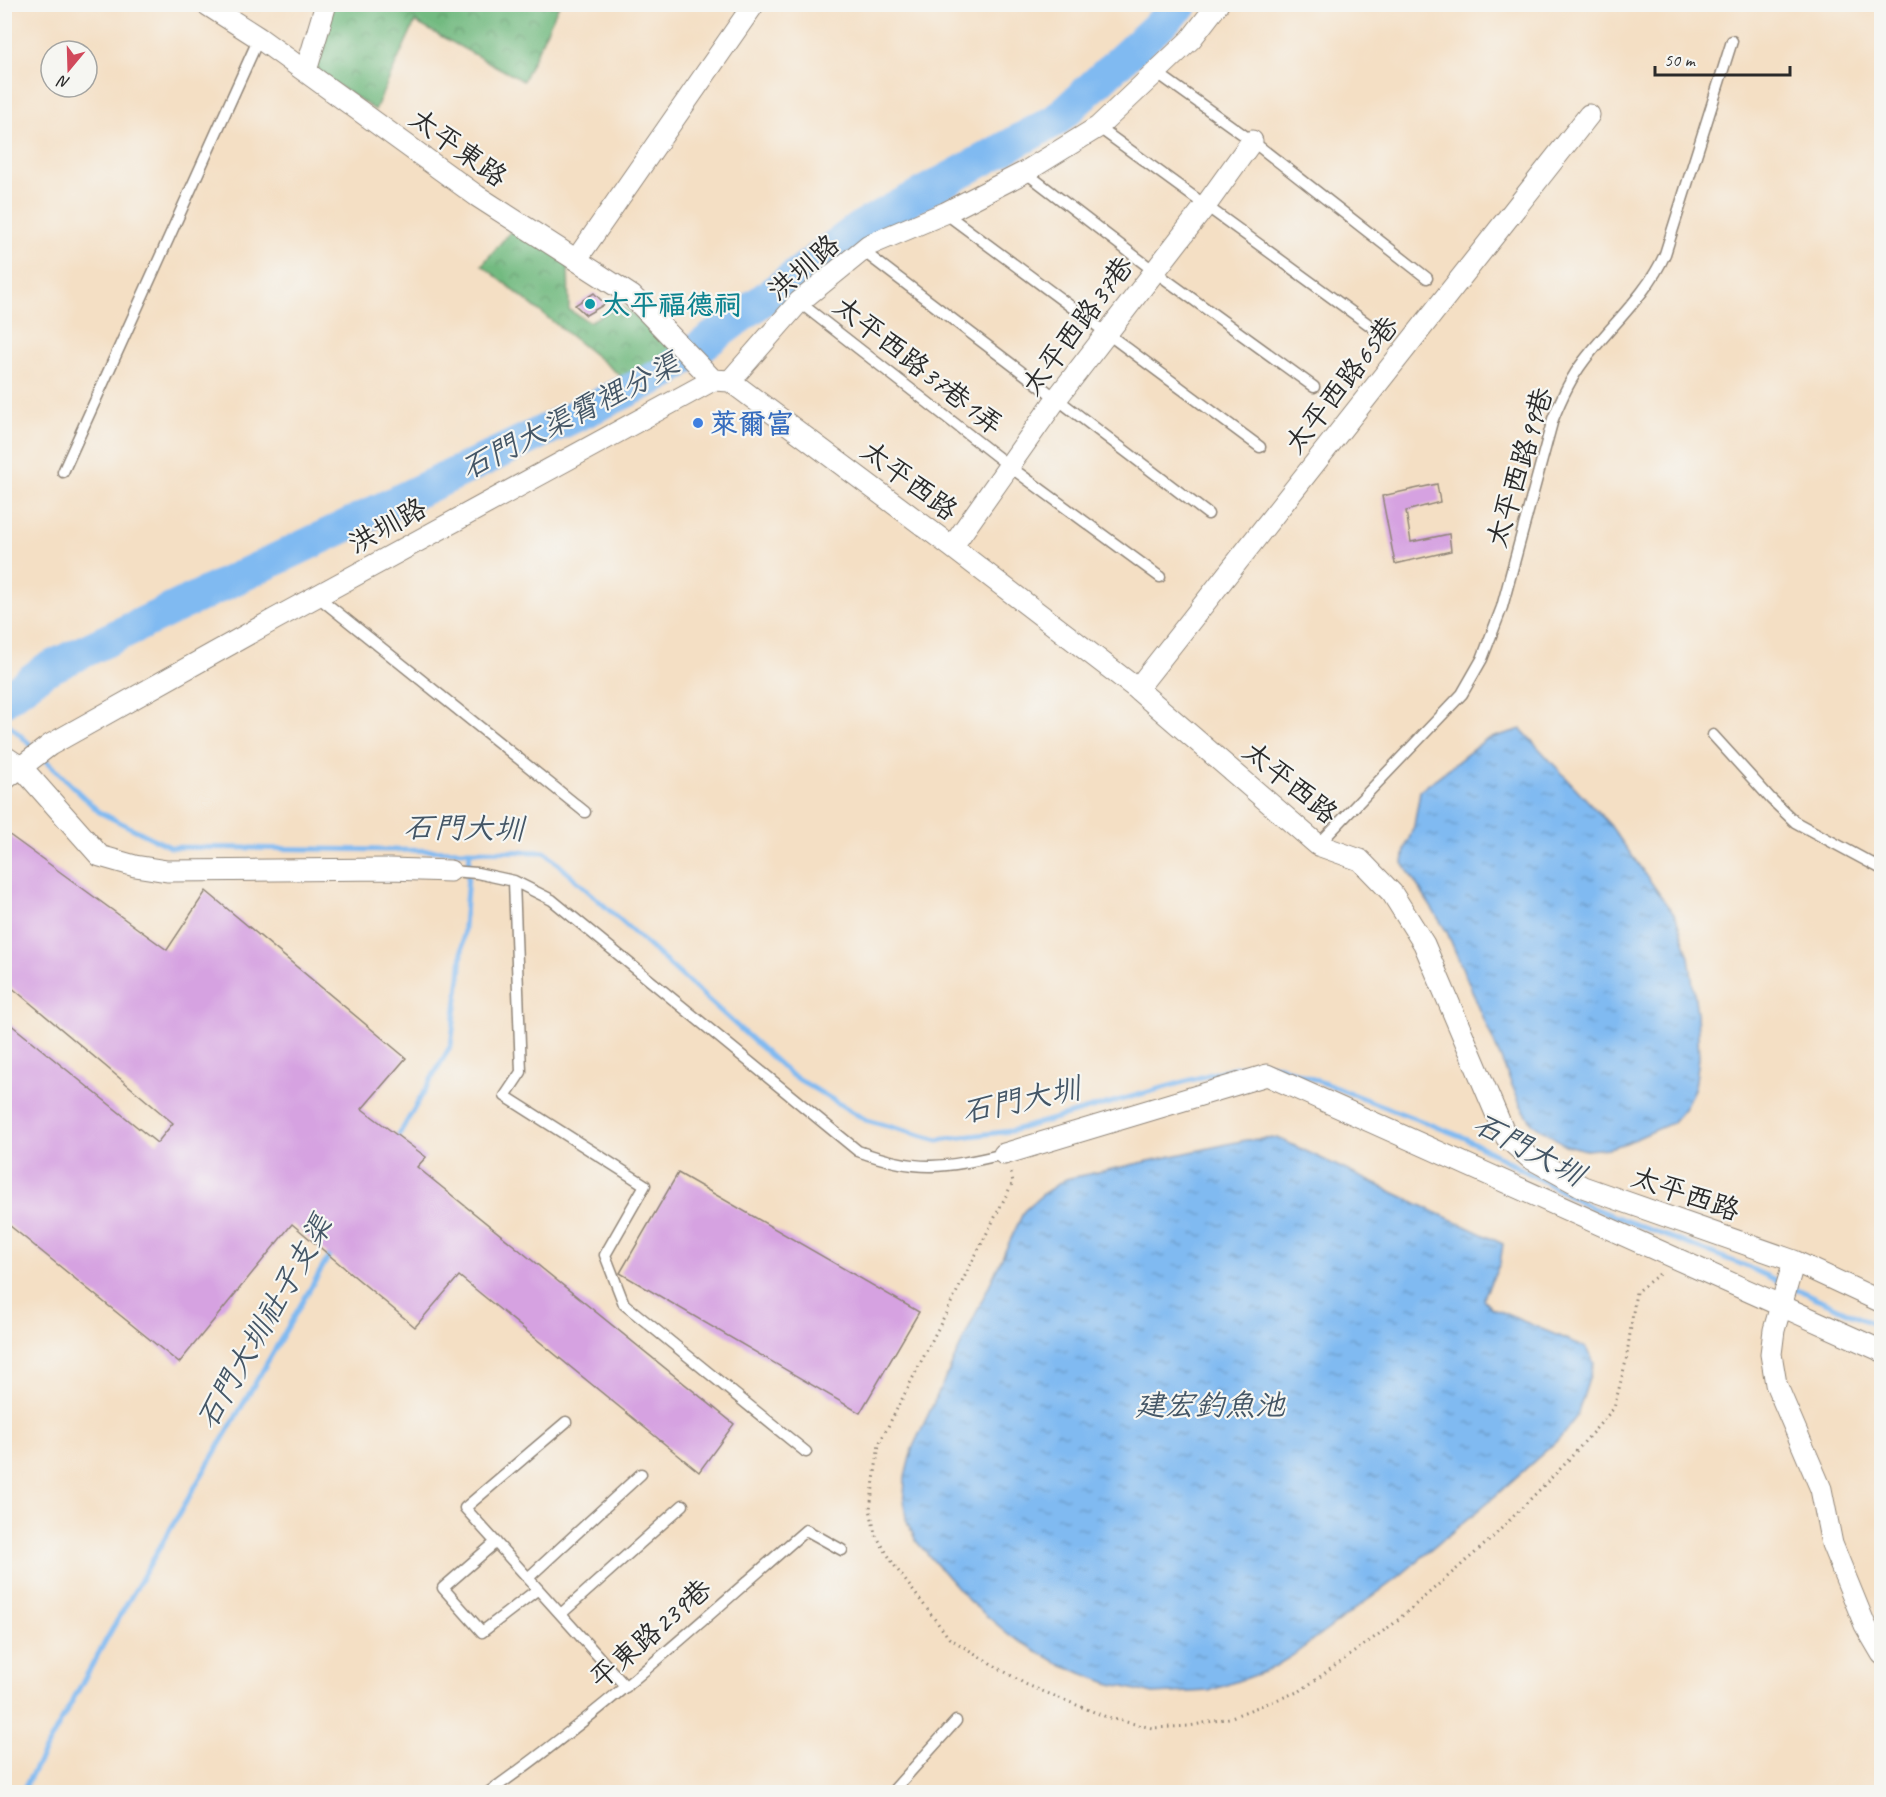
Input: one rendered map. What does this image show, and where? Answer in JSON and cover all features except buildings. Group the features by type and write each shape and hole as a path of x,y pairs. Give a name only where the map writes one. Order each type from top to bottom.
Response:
{"street":[{"name":"太平東路","path":"206,4 306,71 477,196 632,296 698,364 722,381"},
{"path":"306,71 326,4"},
{"path":"576,260 754,4"},
{"name":"洪圳路","path":"4,780 50,745 317,596 722,381 799,302 869,245 945,213 1025,172 1098,127 1191,39 1218,4"},
{"name":"太平西路65巷","path":"1137,689 1589,115"},
{"name":"太平西路37巷","path":"952,547 1057,398 1206,205 1252,141"},
{"name":"太平西路","path":"722,381 952,547 1137,689 1318,845 1360,860 1392,893 1424,944 1506,1137 1530,1158 1583,1187 1881,1302"},
{"path":"4,756 27,764 100,856 135,867 167,871 390,868 450,870"},
{"path":"1004,1154 1267,1075 1781,1301 1881,1351"},
{"path":"1792,1267 1774,1330 1771,1354 1776,1384 1821,1489 1832,1544 1865,1625 1881,1653"}],"lane":[{"path":"63,472 259,38"},
{"name":"太平西路99巷","path":"1318,845 1462,694 1482,659 1502,607 1553,419 1565,391 1583,362 1656,273 1665,254 1732,41"},
{"path":"1156,72 1252,141 1427,278"},
{"path":"1098,127 1379,332"},
{"path":"1025,172 1154,271 1314,387"},
{"path":"945,213 1260,447"},
{"path":"863,251 1208,514"},
{"name":"太平西路37巷1弄","path":"799,302 1009,466 1160,577"},
{"path":"317,596 585,812"},
{"path":"1713,735 1795,822 1881,869"},
{"path":"450,870 514,881 552,900 858,1151 887,1162 917,1167 953,1166 1004,1154"},
{"path":"514,881 521,1072 505,1096 645,1185 605,1255 624,1304 806,1452"},
{"path":"566,1422 465,1508 626,1687"},
{"path":"528,1578 641,1474"},
{"path":"561,1614 683,1505"},
{"name":"平東路239巷","path":"489,1792 540,1756 626,1687 806,1530 842,1550"},
{"path":"496,1542 443,1588 482,1632 538,1589"},
{"path":"892,1792 956,1721"}],"path":[{"path":"1004,1154 1013,1182 879,1444 870,1509 875,1534 896,1568 950,1638 1025,1684 1109,1718 1152,1728 1189,1726 1229,1718 1300,1690 1393,1624 1490,1540 1563,1465 1614,1408 1626,1361 1636,1292 1667,1268"}],"green space":[{"path":"329,5 559,5 523,81 415,22 375,110 310,67"},
{"path":"516,225 568,263 569,310 589,322 621,305 683,354 663,369 631,384 482,265"}],"water":[{"path":"1521,729 1610,825 1676,917 1689,957 1697,1013 1699,1058 1695,1087 1684,1109 1672,1123 1609,1148 1586,1150 1565,1145 1532,1123 1520,1104 1447,932 1403,863 1405,849 1414,826 1420,791 1485,740"},
{"name":"建宏釣魚池","path":"1278,1138 1503,1244 1500,1263 1483,1299 1492,1308 1587,1348 1594,1363 1577,1416 1560,1438 1396,1579 1292,1656 1269,1670 1209,1691 1153,1694 1108,1683 1063,1666 1012,1637 969,1601 916,1541 906,1519 904,1499 905,1477 912,1449 1024,1211 1044,1193 1066,1179 1246,1140"}],"waterway":[{"name":"石門大渠霄裡分渠","path":"4,700 45,670 665,373 859,228 1056,120 1182,4"},
{"name":"石門大圳","path":"4,720 35,749"},
{"name":"石門大圳","path":"41,756 99,812 170,847 545,852 790,1074 866,1120 938,1140 1011,1131 1233,1068 1259,1063 1280,1066 1465,1138 1590,1207 1743,1265 1782,1283"},
{"name":"石門大圳社子支渠","path":"395,1142 451,1045 460,977 470,851"},
{"name":"石門大圳社子支渠","path":"22,1792 107,1638 332,1251"},
{"name":"石門大圳","path":"1790,1286 1882,1328"}],"place":[{"name":"太平福德祠","path":"590,304"},
{"name":"萊爾富","path":"698,423"}]}
